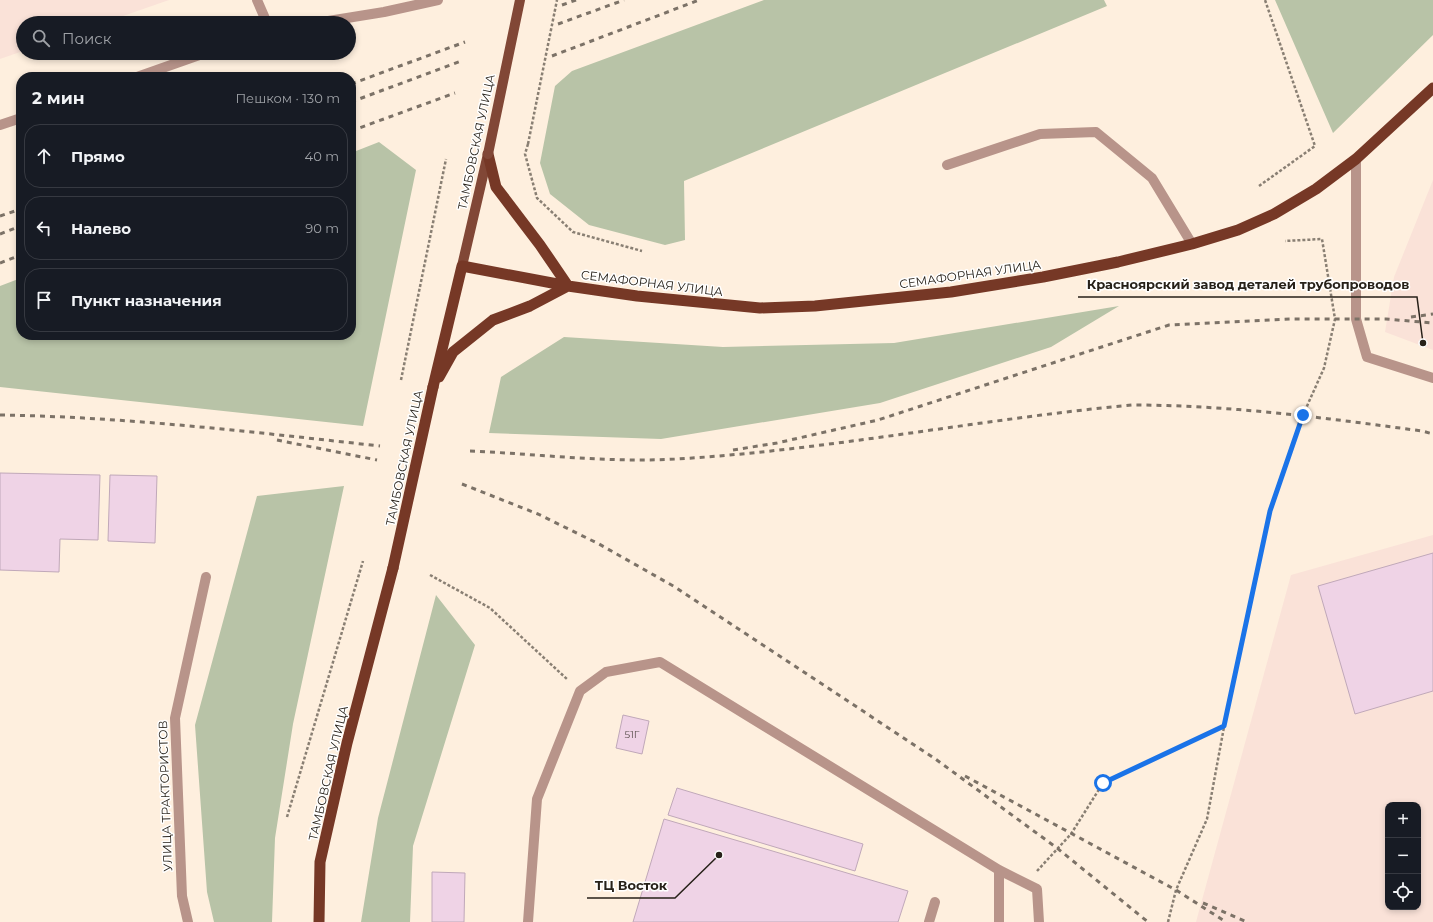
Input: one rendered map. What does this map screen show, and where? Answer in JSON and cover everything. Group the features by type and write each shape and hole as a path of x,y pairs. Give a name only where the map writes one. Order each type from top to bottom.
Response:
{"highway":[{"name":"СЕМАФОРНАЯ УЛИЦА","path":"462,266 568,286 637,296 760,308 815,306 951,292 1095,266 1192,244 1238,230 1274,214 1316,189 1356,159 1433,88"},
{"path":"433,387 453,352 493,320 530,306 568,286 540,244 496,187 488,154"},
{"name":"ТАМБОВСКАЯ УЛИЦА","path":"319,922 320,862 347,743 393,568 433,387 462,266"}],"main road":[{"name":"ТАМБОВСКАЯ УЛИЦА","path":"462,266 488,154 520,0"}],"lane":[{"path":"256,0 263,16"},
{"path":"356,17 438,0"},
{"path":"151,72 185,60"},
{"path":"0,125 16,120"},
{"path":"947,165 1040,134 1096,132 1152,178 1192,244"},
{"path":"1356,159 1356,319 1367,357 1433,378"},
{"name":"УЛИЦА ТРАКТОРИСТОВ","path":"188,922 182,896 174,718 206,576"},
{"path":"528,922 537,799 580,691 606,672 660,662 999,870 1037,889 1040,922"},
{"path":"999,870 999,922"},
{"path":"929,922 935,902"}],"path":[{"path":"557,0 525,154 537,198 573,232 642,251"},
{"path":"1259,186 1316,146 1265,0"},
{"path":"401,380 446,158"},
{"path":"1168,922 1176,890 1206,819 1224,726 1270,511 1303,415 1324,368 1335,319 1322,239 1285,241"},
{"path":"287,817 363,561"},
{"path":"430,575 490,608 580,691"},
{"path":"1037,889 1034,874 1071,834 1103,783 1224,726"}],"shaded area":[{"path":"0,0 169,0 123,16 16,16 16,53 0,59"},
{"path":"1433,180 1433,350 1385,332 1394,277"},
{"path":"1433,535 1433,922 1196,922 1291,575"}],"green space":[{"path":"764,0 1104,0 1107,6 684,181 685,240 665,245 589,225 550,194 540,163 555,86 572,71"},
{"path":"1275,0 1433,0 1433,35 1333,133"},
{"path":"379,142 416,170 363,426 0,387 0,286 16,280 16,340 356,340 356,151"},
{"path":"1119,306 1051,347 880,403 661,439 489,433 501,377 564,337 723,347 894,343"},
{"path":"344,486 293,724 275,838 272,922 214,922 207,892 195,725 257,496"},
{"path":"436,595 475,645 413,846 410,922 361,922 378,818"}],"building":[{"path":"0,473 100,475 98,540 60,539 59,572 0,570"},
{"path":"110,475 157,476 155,543 108,541"},
{"path":"1433,553 1433,691 1355,714 1318,586"},
{"path":"623,715 649,721 642,754 616,748"},
{"path":"677,788 863,844 855,871 668,815"},
{"path":"664,819 908,891 898,922 633,922"},
{"path":"432,872 465,873 464,922 432,922"}],"railway":[{"path":"562,5 576,0"},
{"path":"558,24 624,0"},
{"path":"552,56 699,0"},
{"path":"356,82 465,42"},
{"path":"356,100 461,61"},
{"path":"356,129 455,93"},
{"path":"0,216 16,211"},
{"path":"0,234 16,228"},
{"path":"0,263 16,257"},
{"path":"1411,317 1433,314"},
{"path":"733,450 777,443 878,420 1169,325 1292,319 1386,319 1433,323"},
{"path":"470,451 599,459 677,459 791,449 1018,418 1132,405 1205,407 1277,413 1386,426 1433,434"},
{"path":"0,415 48,416 143,422 380,446"},
{"path":"277,440 377,460"},
{"path":"462,484 538,514 599,544 675,587 934,758 1057,848 1148,922"},
{"path":"965,776 1176,890 1226,922"},
{"path":"1203,903 1247,922"}],"place":[{"name":"Красноярский завод деталей трубопроводов","path":"1423,343"},
{"name":"ТЦ Восток","path":"719,855"}],"route":[{"path":"1103,783 1224,726 1270,511 1303,415"}]}
